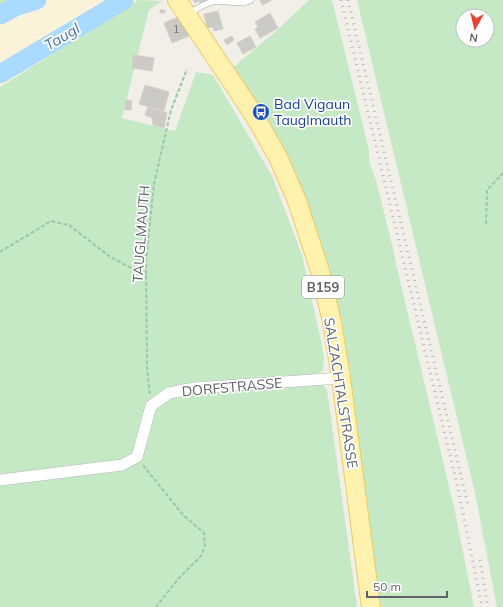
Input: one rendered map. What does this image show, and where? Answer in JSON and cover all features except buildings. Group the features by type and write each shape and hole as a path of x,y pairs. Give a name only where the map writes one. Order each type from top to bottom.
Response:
{"main road":[{"name":"SALZACHTALSTRASSE","path":"182,7 254,115 278,157 297,201 320,270 332,322 341,378 371,607"}],"street":[{"name":"DORFSTRASSE","path":"151,406 170,393 195,388 341,378"},
{"path":"0,480 122,465 137,457 151,406"}],"lane":[{"path":"182,7 216,1 242,4 251,0"}],"path":[{"name":"TAUGLMAUTH","path":"151,406 147,370 146,261 154,184 171,110 187,69"},
{"path":"486,224 487,190 503,173"},
{"path":"0,252 51,221 69,225 109,256 146,276"},
{"path":"137,457 183,515 204,534 205,546 201,556 179,578 156,607"}],"green space":[{"path":"0,0 37,0 15,7 0,15"},
{"path":"138,0 162,1 149,10 122,118 175,131 196,72 213,75 272,176 302,255 324,355 323,370 315,376 327,390 357,607 0,607 0,87"},
{"path":"309,0 332,0 454,507 474,607 378,607 329,281 230,70 275,32"},
{"path":"357,0 503,0 503,607 497,607 475,493"}],"sand":[{"path":"37,0 138,0 0,87 0,15 15,7"}],"waterway":[{"path":"0,15 15,7 37,0"},
{"name":"Taugl","path":"0,74 124,0"}],"railway":[{"path":"341,0 459,493 482,607"},
{"path":"348,0 468,505"},
{"path":"480,560 488,607"}],"place":[{"name":"Bad Vigaun Tauglmauth","path":"261,112"}]}
